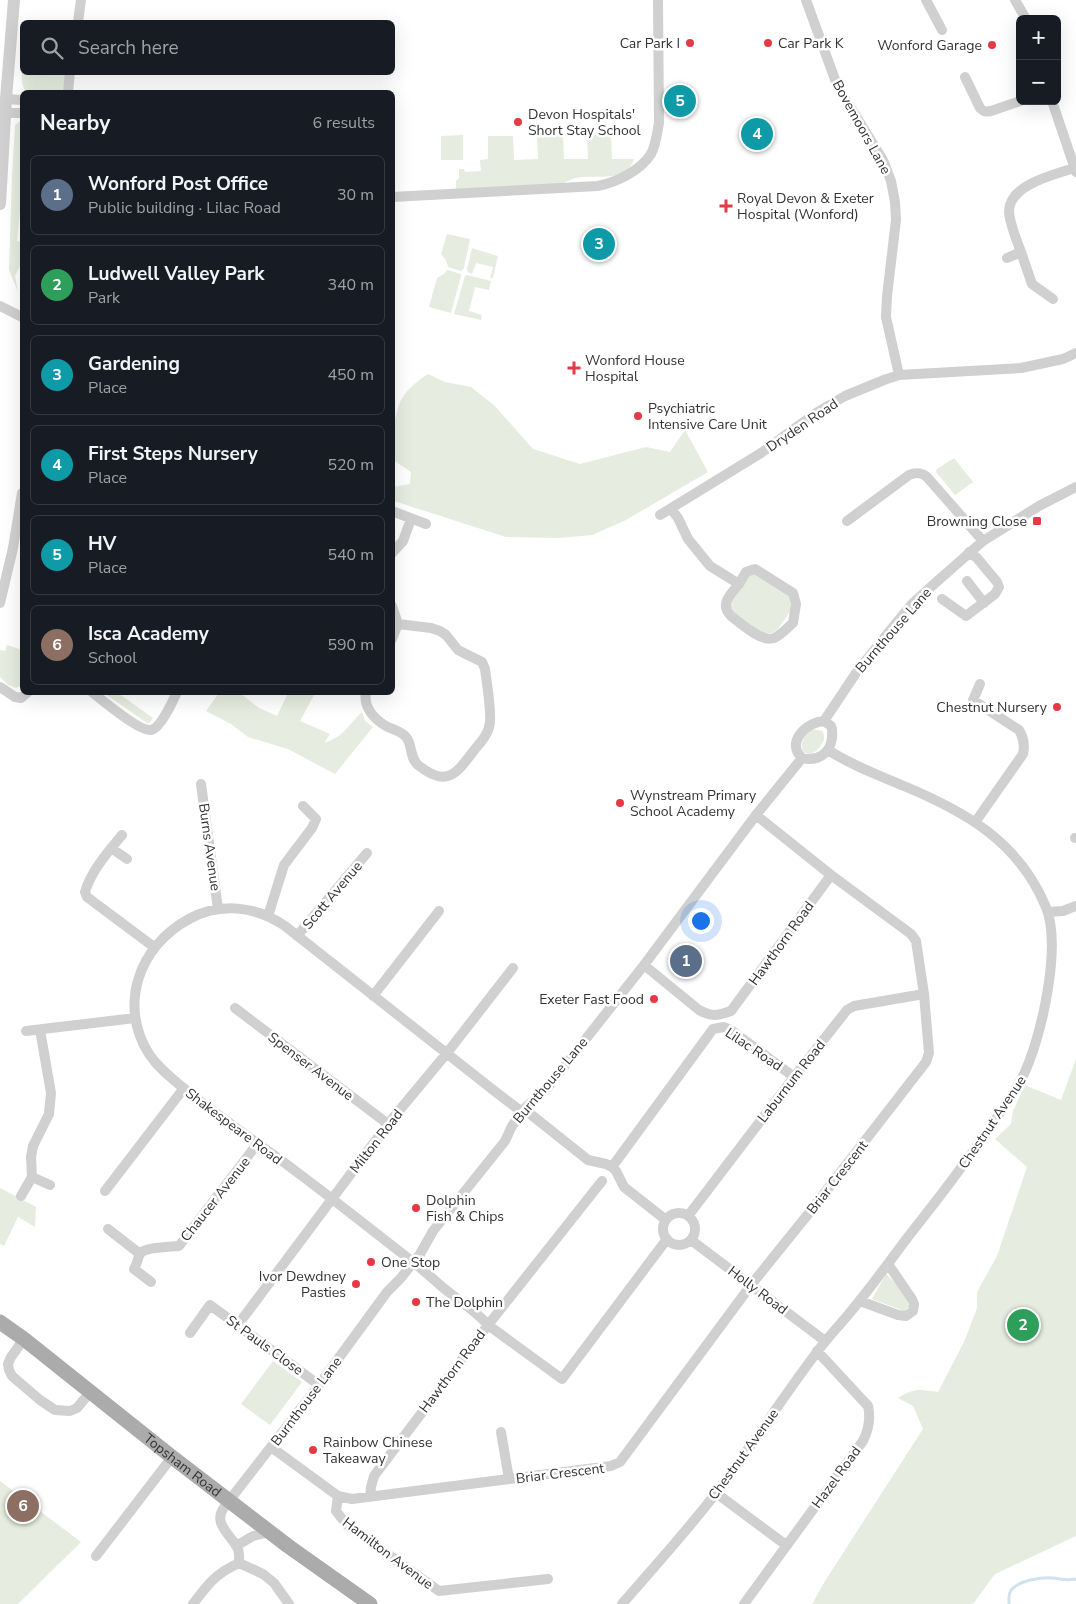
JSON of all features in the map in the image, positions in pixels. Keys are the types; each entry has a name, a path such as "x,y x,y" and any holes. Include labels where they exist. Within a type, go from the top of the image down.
{"main road":[{"name":"Topsham Road","path":"0,1322 270,1532 370,1604"}],"street":[{"path":"0,204 14,0"},
{"path":"78,20 81,0"},
{"path":"395,197 598,186 626,177 650,154 659,124 658,0"},
{"name":"Bovemoors Lane","path":"806,0 838,85 883,160 891,181 896,220 886,317 899,375"},
{"path":"926,0 942,30"},
{"path":"1015,0 1024,15"},
{"path":"68,90 70,75"},
{"path":"965,77 983,111 987,112 1016,102"},
{"path":"6,99 20,100"},
{"path":"1053,105 1075,170 1031,183 1020,191 1011,203 1009,212 1032,284 1053,299"},
{"path":"5,113 20,113"},
{"path":"1007,258 1021,252"},
{"path":"0,306 20,316"},
{"name":"Dryden Road","path":"660,515 760,453 816,412 845,396 884,380 899,375 1022,368 1063,359 1076,353"},
{"path":"847,521 909,475 918,472 927,477 982,541"},
{"name":"Burnthouse Lane","path":"824,721 856,673 912,604 954,565 982,541 1039,506 1076,487"},
{"path":"0,603 13,548 20,505"},
{"path":"671,509 678,518 688,539 710,566 740,584"},
{"path":"395,512 426,524"},
{"path":"395,550 403,541 411,519"},
{"path":"942,599 966,616 996,594 998,585 969,552"},
{"path":"756,569 793,593 796,604 793,623 774,638 767,639 731,616 726,606 727,598 740,584 746,572 756,569"},
{"path":"967,581 984,603"},
{"path":"395,615 398,624 395,632"},
{"path":"366,695 369,711 385,726 397,730 406,736 413,759 417,764 436,776 457,773 487,733 490,722 485,669 482,662 458,650 446,635 440,631 398,624"},
{"path":"976,821 1023,754 1024,749 1023,737 1019,730 972,700 980,684"},
{"path":"0,687 15,697 20,698 24,695"},
{"path":"96,695 140,728 151,730 156,728 162,720 175,695"},
{"path":"824,721 831,726 832,732 828,750 821,757 802,758 797,752 796,747 797,740 802,731 814,722 824,721"},
{"name":"Chestnut Avenue","path":"622,1604 716,1493 825,1341 860,1301 970,1157 1014,1094 1030,1060 1044,1004 1052,961 1052,933 1048,912 1038,890 1012,852 976,821 919,792 842,760 828,750"},
{"name":"Burnthouse Lane","path":"236,1546 223,1528 220,1515 230,1500 319,1385 387,1292 424,1249 433,1231 505,1141 523,1110 548,1087 644,965 756,815 802,758"},
{"name":"Burns Avenue","path":"201,784 218,909"},
{"path":"268,916 284,865 312,828 316,818 304,806"},
{"name":"Briar Crescent","path":"338,1496 352,1499 370,1497 611,1466 620,1462 751,1285 926,1062 929,1048 924,994 916,941 911,934 831,875 756,815"},
{"path":"122,836 111,848 88,882 85,892 87,897 154,947"},
{"path":"111,848 127,859"},
{"name":"Scott Avenue","path":"297,936 366,853"},
{"name":"Hawthorn Road","path":"731,1011 831,875"},
{"path":"1048,912 1063,911 1076,906"},
{"name":"Shakespeare Road","path":"523,1110 497,1093 285,926 268,916 239,908 218,909 200,914 178,925 161,939 147,958 139,977 135,1002 135,1018 142,1041 150,1055 167,1075 431,1275 479,1314 488,1325 562,1379 667,1239"},
{"path":"372,996 439,911"},
{"name":"Lilac Road","path":"644,965 699,1010 716,1016 731,1011"},
{"name":"Milton Road","path":"243,1318 388,1124 447,1053 513,968"},
{"name":"Laburnum Road","path":"688,1216 847,1010 854,1006 924,994"},
{"name":"Spenser Avenue","path":"235,1008 388,1124"},
{"path":"26,1031 135,1018"},
{"name":"Lilac Road","path":"612,1167 713,1029 724,1027 731,1030 794,1077"},
{"path":"21,1196 32,1177 32,1150 49,1114 51,1100 40,1030"},
{"path":"105,1191 184,1088"},
{"path":"523,1110 588,1160 612,1167 624,1187 666,1220"},
{"name":"Chaucer Avenue","path":"140,1254 144,1250 179,1246 258,1143"},
{"path":"32,1177 50,1185"},
{"name":"Hawthorn Road","path":"370,1497 374,1476 488,1325 602,1181"},
{"path":"679,1213 688,1216 694,1225 694,1235 691,1240 687,1243 676,1245 667,1239 663,1230 666,1220 679,1213"},
{"path":"108,1229 140,1254 134,1269 150,1282"},
{"name":"Holly Road","path":"691,1240 825,1341"},
{"path":"860,1301 898,1315 906,1316 913,1310 912,1298 888,1264"},
{"name":"St Pauls Close","path":"190,1333 207,1302 319,1385"},
{"path":"24,1339 11,1357 8,1364 9,1370 12,1376 40,1400 55,1410 70,1411 77,1408 91,1391"},
{"name":"Hazel Road","path":"744,1604 862,1440 869,1426 868,1406 818,1351"},
{"name":"Briar Crescent","path":"502,1432 509,1479"},
{"path":"270,1447 338,1496"},
{"path":"96,1556 172,1457"},
{"path":"716,1493 786,1545"},
{"name":"Hamilton Avenue","path":"338,1496 336,1511 346,1525 439,1591 548,1579"},
{"path":"239,1563 239,1551 236,1546 253,1536 270,1532"},
{"path":"193,1604 215,1577 224,1570 239,1563 263,1574 274,1583 289,1604"}],"shaded area":[{"path":"22,75 66,75 63,90 25,90"},
{"path":"20,121 20,210 17,241 20,242 20,266 15,276 18,292 9,270 15,125"},
{"path":"463,135 463,160 441,160 441,136"},
{"path":"563,135 564,159 588,159 587,135 611,135 612,159 634,159 630,167 617,175 576,178 561,184 456,189 459,169 464,169 465,172 481,171 480,160 488,159 488,136 513,136 514,160 538,159 537,136"},
{"path":"447,234 470,239 464,268 461,271 448,267 446,260 441,254"},
{"path":"472,248 498,256 493,278 490,278 493,267 476,263 472,274 468,272"},
{"path":"447,270 461,274 451,313 429,307 437,278"},
{"path":"465,276 491,281 489,290 475,287 469,311 482,315 481,320 454,314"},
{"path":"428,374 445,382 471,387 495,406 533,449 580,464 646,447 670,452 685,430 708,472 626,520 592,535 559,538 506,537 395,501 395,487 410,484 411,472 395,461 395,418 401,400 415,383"},
{"path":"954,458 973,482 955,495 936,472 937,469"},
{"path":"756,572 790,597 791,610 778,629 772,633 760,633 734,613 731,606 732,599 743,578"},
{"path":"7,645 20,649 20,686 16,688 8,685 0,677 0,650 5,651"},
{"path":"107,695 121,695 153,718 147,723"},
{"path":"218,695 243,695 259,708 277,716 287,695 314,695 300,721 330,734 324,743 341,734 362,712 365,721 373,727 335,774 288,749 248,737 231,724 206,711"},
{"path":"812,729 822,731 824,740 816,751 807,753 803,751 802,742"},
{"path":"1076,1059 1076,1536 995,1574 973,1604 812,1604 923,1429 913,1406 898,1398 918,1390 938,1392 964,1342 977,1308 977,1292 997,1256 1027,1167 995,1139 1011,1124 1013,1111 1025,1085 1061,1100"},
{"path":"0,1188 36,1207 35,1227 18,1217 4,1246 0,1244"},
{"path":"886,1274 906,1298 909,1307 904,1311 872,1299"},
{"path":"273,1361 302,1382 270,1425 241,1404"},
{"path":"0,1481 81,1542 18,1604 0,1604"}],"waterway":[{"path":"1009,1604 1011,1591 1026,1581 1043,1578 1076,1579"}],"place":[{"name":"Car Park I","path":"690,43"},
{"name":"Car Park K","path":"768,43"},
{"name":"Wonford Garage","path":"992,45"},
{"name":"HV","path":"680,101"},
{"name":"Devon Hospitals' Short Stay School","path":"518,122"},
{"name":"First Steps Nursery","path":"757,134"},
{"name":"Royal Devon & Exeter Hospital (Wonford)","path":"726,206"},
{"name":"Gardening","path":"599,244"},
{"name":"Wonford House Hospital","path":"574,368"},
{"name":"Psychiatric Intensive Care Unit","path":"638,416"},
{"name":"Browning Close","path":"1037,521"},
{"name":"Chestnut Nursery","path":"1057,707"},
{"name":"Wynstream Primary School Academy","path":"620,803"},
{"name":"Wonford Post Office","path":"686,961"},
{"name":"Exeter Fast Food","path":"654,999"},
{"name":"Dolphin Fish & Chips","path":"416,1208"},
{"name":"One Stop","path":"371,1262"},
{"name":"Ivor Dewdney Pasties","path":"356,1284"},
{"name":"The Dolphin","path":"416,1302"},
{"name":"Ludwell Valley Park","path":"1023,1325"},
{"name":"Rainbow Chinese Takeaway","path":"313,1450"},
{"name":"Isca Academy","path":"23,1506"}]}
